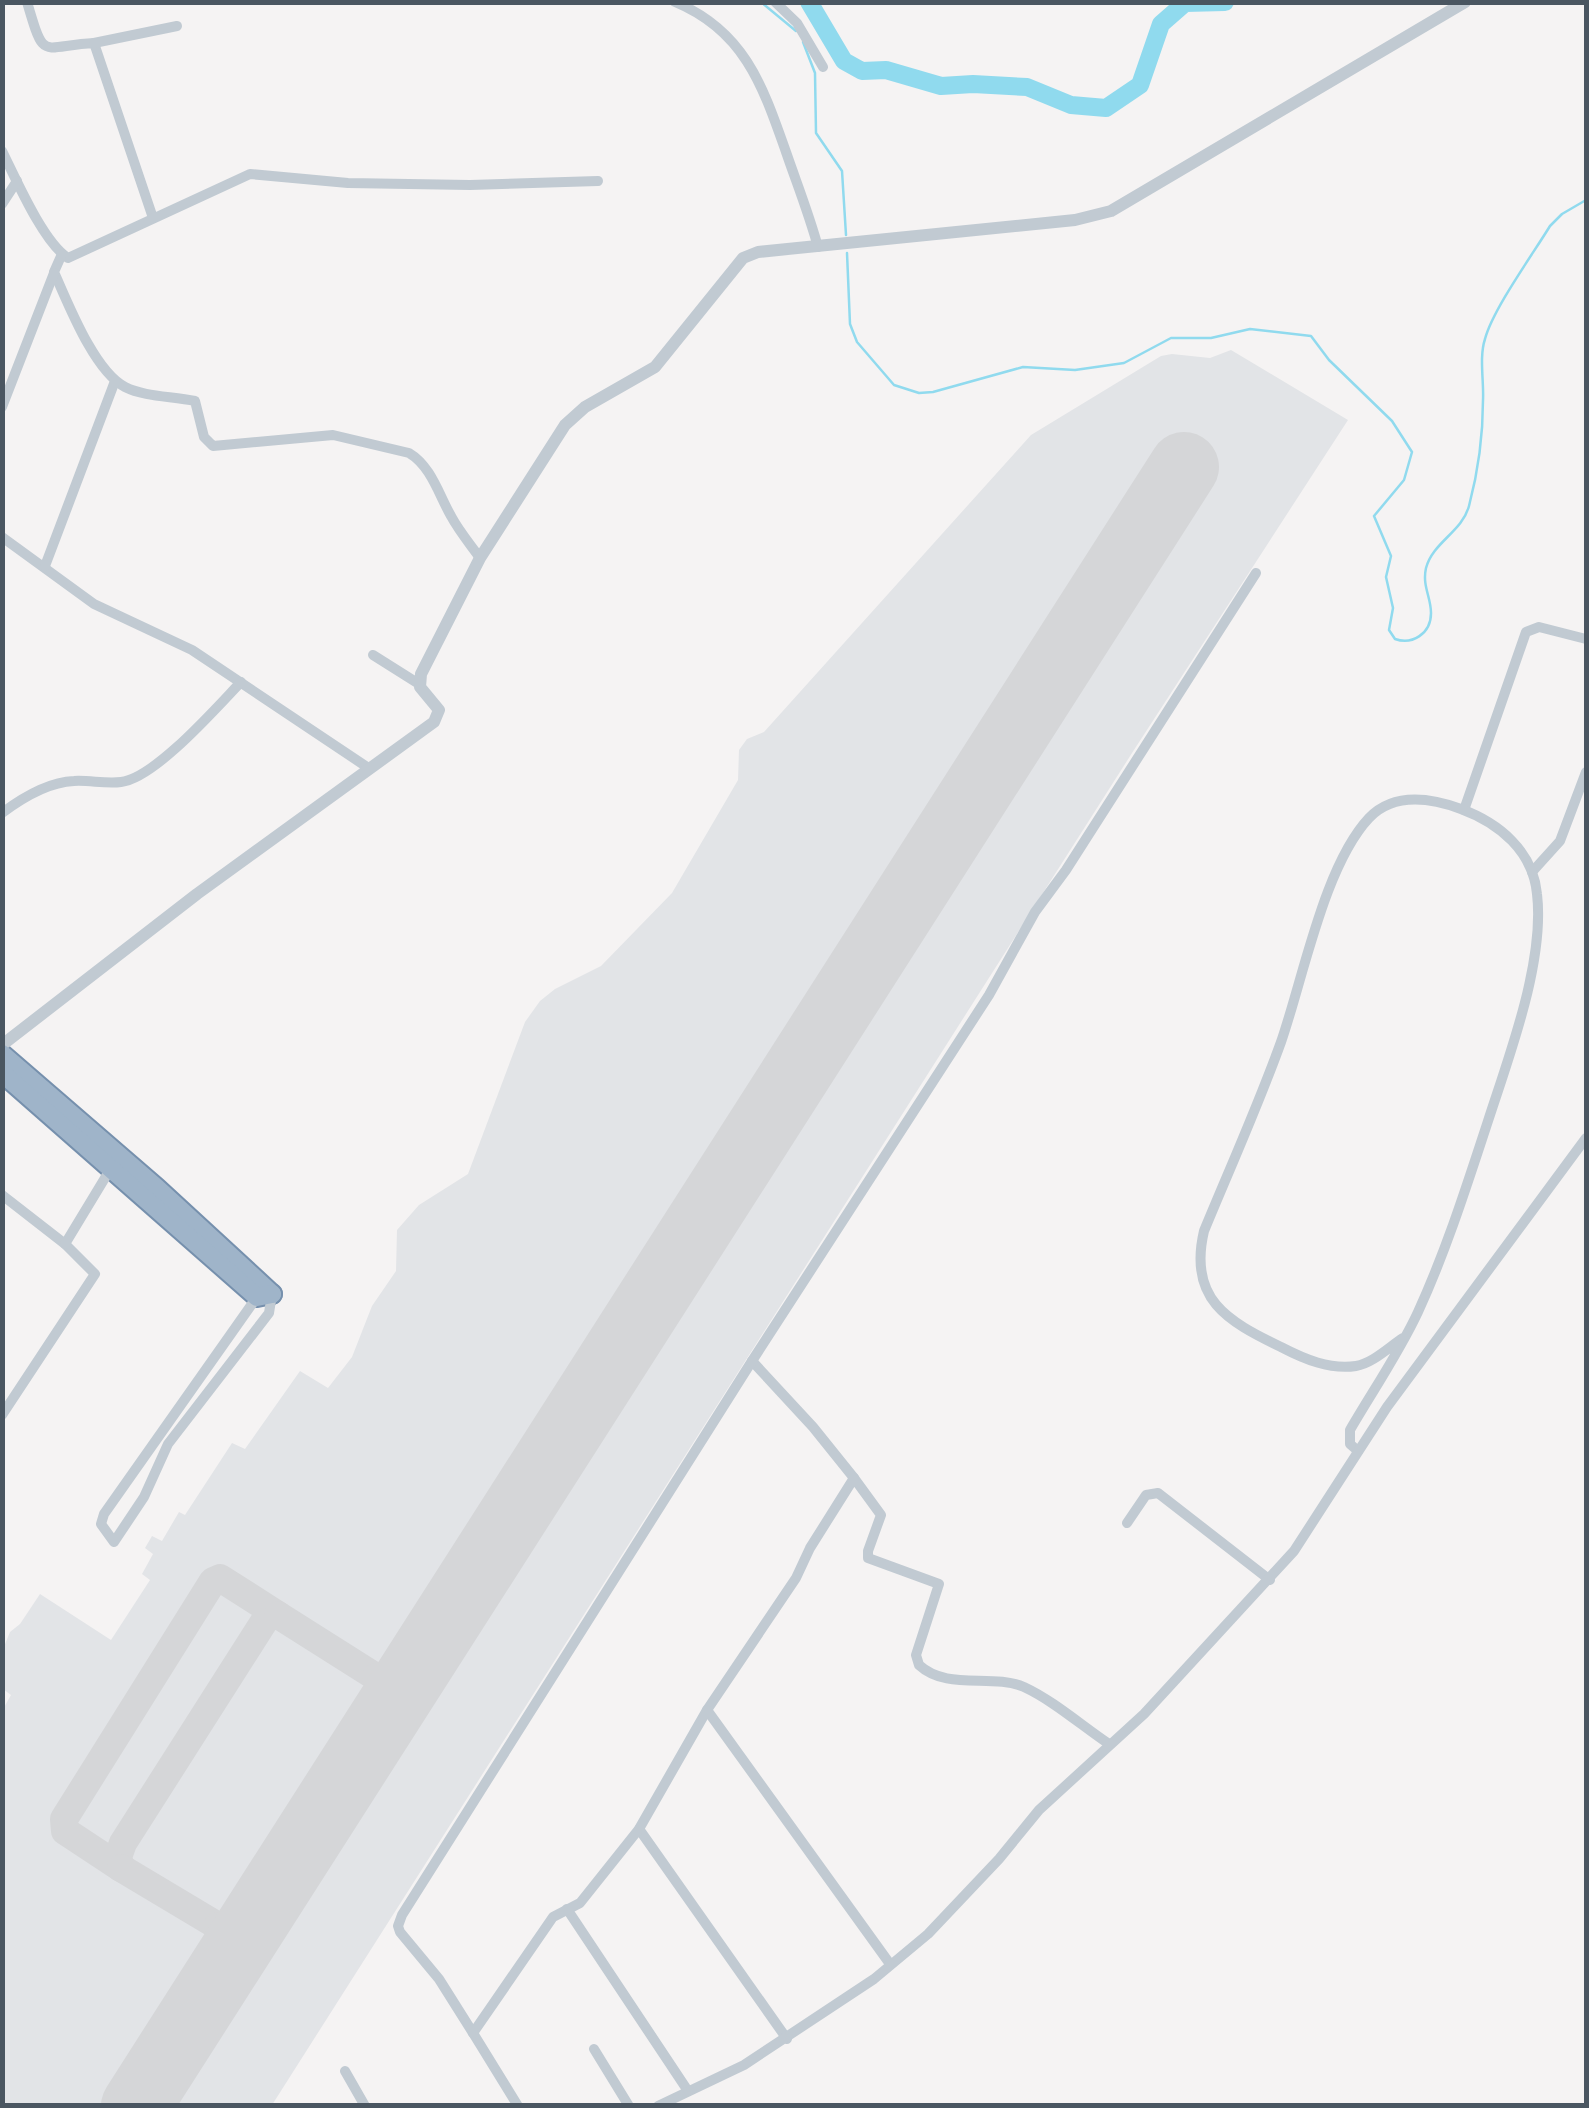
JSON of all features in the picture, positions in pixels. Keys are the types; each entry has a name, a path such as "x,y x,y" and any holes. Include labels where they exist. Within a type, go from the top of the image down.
{"highway":[{"path":"2,1054 111,1168 265,1295"},
{"path":"2,1073 60,1114 265,1295"}],"street":[{"path":"27,2 40,43 54,50 177,26"},
{"path":"676,2 718,28 750,64 802,189 818,247"},
{"path":"776,2 797,23 824,67"},
{"path":"419,684 424,665 480,558 566,424 585,407 655,366 743,258 758,252 1074,220 1112,210 1465,2"},
{"path":"94,43 153,218"},
{"path":"2,151 16,181 62,254 73,258 250,174 348,184 598,181"},
{"path":"2,204 16,181"},
{"path":"2,407 62,254"},
{"path":"54,272 77,322 116,381 137,392 195,401 207,444 333,435 409,454 417,458 435,484 462,535 480,558"},
{"path":"45,566 116,381"},
{"path":"2,537 94,604 192,650 370,769"},
{"path":"518,2106 440,1979 400,1932 399,1921 752,1361 990,995 1034,912 1066,870 1256,573"},
{"path":"1464,810 1526,632 1539,627 1586,639"},
{"path":"2,1045 439,715 440,710 419,684 373,655"},
{"path":"2,813 34,794 70,781 122,782 139,776 195,730 241,682"},
{"path":"1532,872 1560,841 1586,772"},
{"path":"1358,1451 1350,1444 1350,1430 1417,1314 1460,1207 1510,1054 1530,975 1537,923 1538,892 1524,855 1504,833 1464,810 1433,800 1401,801 1372,816 1353,841 1332,883 1281,1042 1204,1230 1200,1255 1205,1286 1224,1315 1298,1356 1332,1367 1355,1366 1366,1364 1403,1338"},
{"path":"658,2106 744,2065 787,2039 928,1934 999,1859 1038,1810 1144,1714 1294,1551 1387,1407 1586,1138"},
{"path":"65,1244 111,1168"},
{"path":"2,1195 65,1244 95,1274 2,1415"},
{"path":"265,1295 269,1312 168,1444 144,1496 114,1542 101,1524 104,1514 265,1295"},
{"path":"752,1361 854,1478 881,1516 868,1558 939,1584 916,1655 919,1665 934,1674 970,1682 1021,1686 1109,1744"},
{"path":"472,2033 553,1918 580,1903 638,1830 707,1710 796,1578 854,1478"},
{"path":"1127,1523 1146,1495 1158,1493 1270,1580"},
{"path":"707,1710 890,1964"},
{"path":"638,1830 787,2039"},
{"path":"567,1909 688,2092"},
{"path":"594,2049 630,2106"},
{"path":"345,2071 365,2106"}],"shaded area":[{"path":"1231,350 1348,420 272,2105 3,2105 2,1711 11,1695 3,1689 3,1649 10,1632 40,1594 111,1640 150,1580 142,1574 153,1554 145,1548 152,1536 162,1541 179,1512 185,1515 232,1443 245,1449 300,1371 328,1388 352,1357 372,1306 396,1271 397,1230 419,1205 468,1174 525,1022 540,1001 601,966 672,893 738,780 739,750 747,739 764,732 1031,435 1161,356 1210,358"}],"waterway":[{"path":"761,2 796,31"},
{"path":"809,2 844,61 862,71 886,70 941,86 1027,87 1071,105 1106,108 1140,85 1161,24 1185,3 1225,2"},
{"path":"803,42 815,73 816,133 842,171 846,235"},
{"path":"847,253 850,324 857,342 894,385 919,393 1023,367 1075,370 1124,363 1171,338 1211,338 1250,329 1311,336 1329,360 1392,421 1412,452 1404,480 1374,516 1391,556 1386,577 1393,608 1389,630 1395,639 1408,640 1424,632 1430,620 1425,580 1430,559 1469,506 1481,440 1482,353 1489,327 1550,226 1586,200"}],"taxiway":[{"path":"220,1578 278,1615 267,1617 123,1843 118,1857 121,1868 65,1831 64,1819 213,1581 220,1578"},
{"path":"278,1615 376,1677 386,1695 383,1719"},
{"path":"376,1677 400,1678 418,1664"},
{"path":"121,1868 218,1926 228,1943 225,1966"},
{"path":"218,1926 236,1928 256,1917"}],"runway":[{"path":"136,2106 1184,467"}]}
